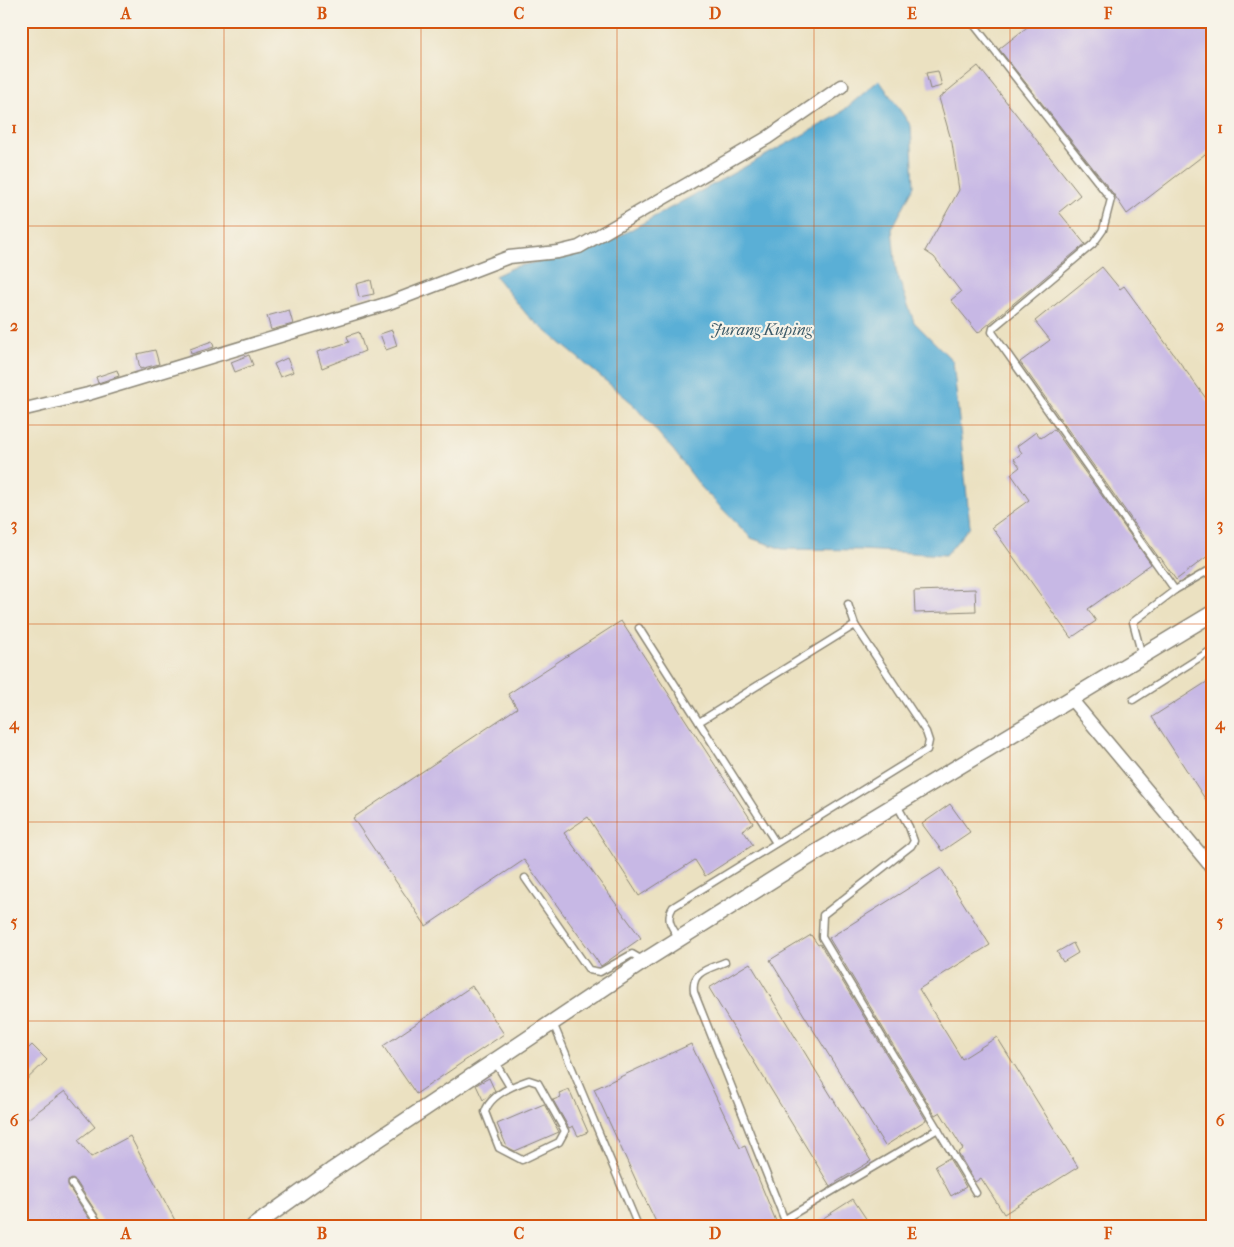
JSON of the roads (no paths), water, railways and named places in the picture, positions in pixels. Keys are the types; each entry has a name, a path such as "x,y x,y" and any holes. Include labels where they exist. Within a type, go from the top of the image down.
{"street":[{"path":"21,410 88,394 389,303 509,257 579,248 767,138 842,86"},
{"path":"254,1226 644,962 807,858 1142,656 1212,616"},
{"path":"1071,699 1213,869"}],"lane":[{"path":"971,21 1111,199 1104,230 1093,244 993,328 992,332 1175,590"},
{"path":"1142,656 1133,622 1175,590 1213,568"},
{"path":"680,939 670,924 669,912 673,907 921,756 927,750 929,742 926,732 855,625 848,604"},
{"path":"699,722 855,625"},
{"path":"639,628 776,843"},
{"path":"1132,700 1213,649"},
{"path":"896,805 909,827 914,841 911,846 822,915 822,937 976,1193"},
{"path":"525,878 589,970 600,972 632,954 644,962"},
{"path":"725,962 698,974 694,979 694,992 786,1223 938,1129"},
{"path":"553,1023 638,1226"},
{"path":"495,1062 510,1087"},
{"path":"530,1080 538,1083 565,1131 559,1142 522,1160 499,1148 485,1112 491,1103 510,1087 530,1080"},
{"path":"72,1184 100,1226"}],"water":[{"name":"Jurang Kuping","path":"879,80 911,126 914,186 892,229 896,271 914,322 953,361 970,526 946,555 861,550 782,549 751,538 702,488 674,451 631,402 528,316 495,276 514,267 596,249 837,116"}]}
